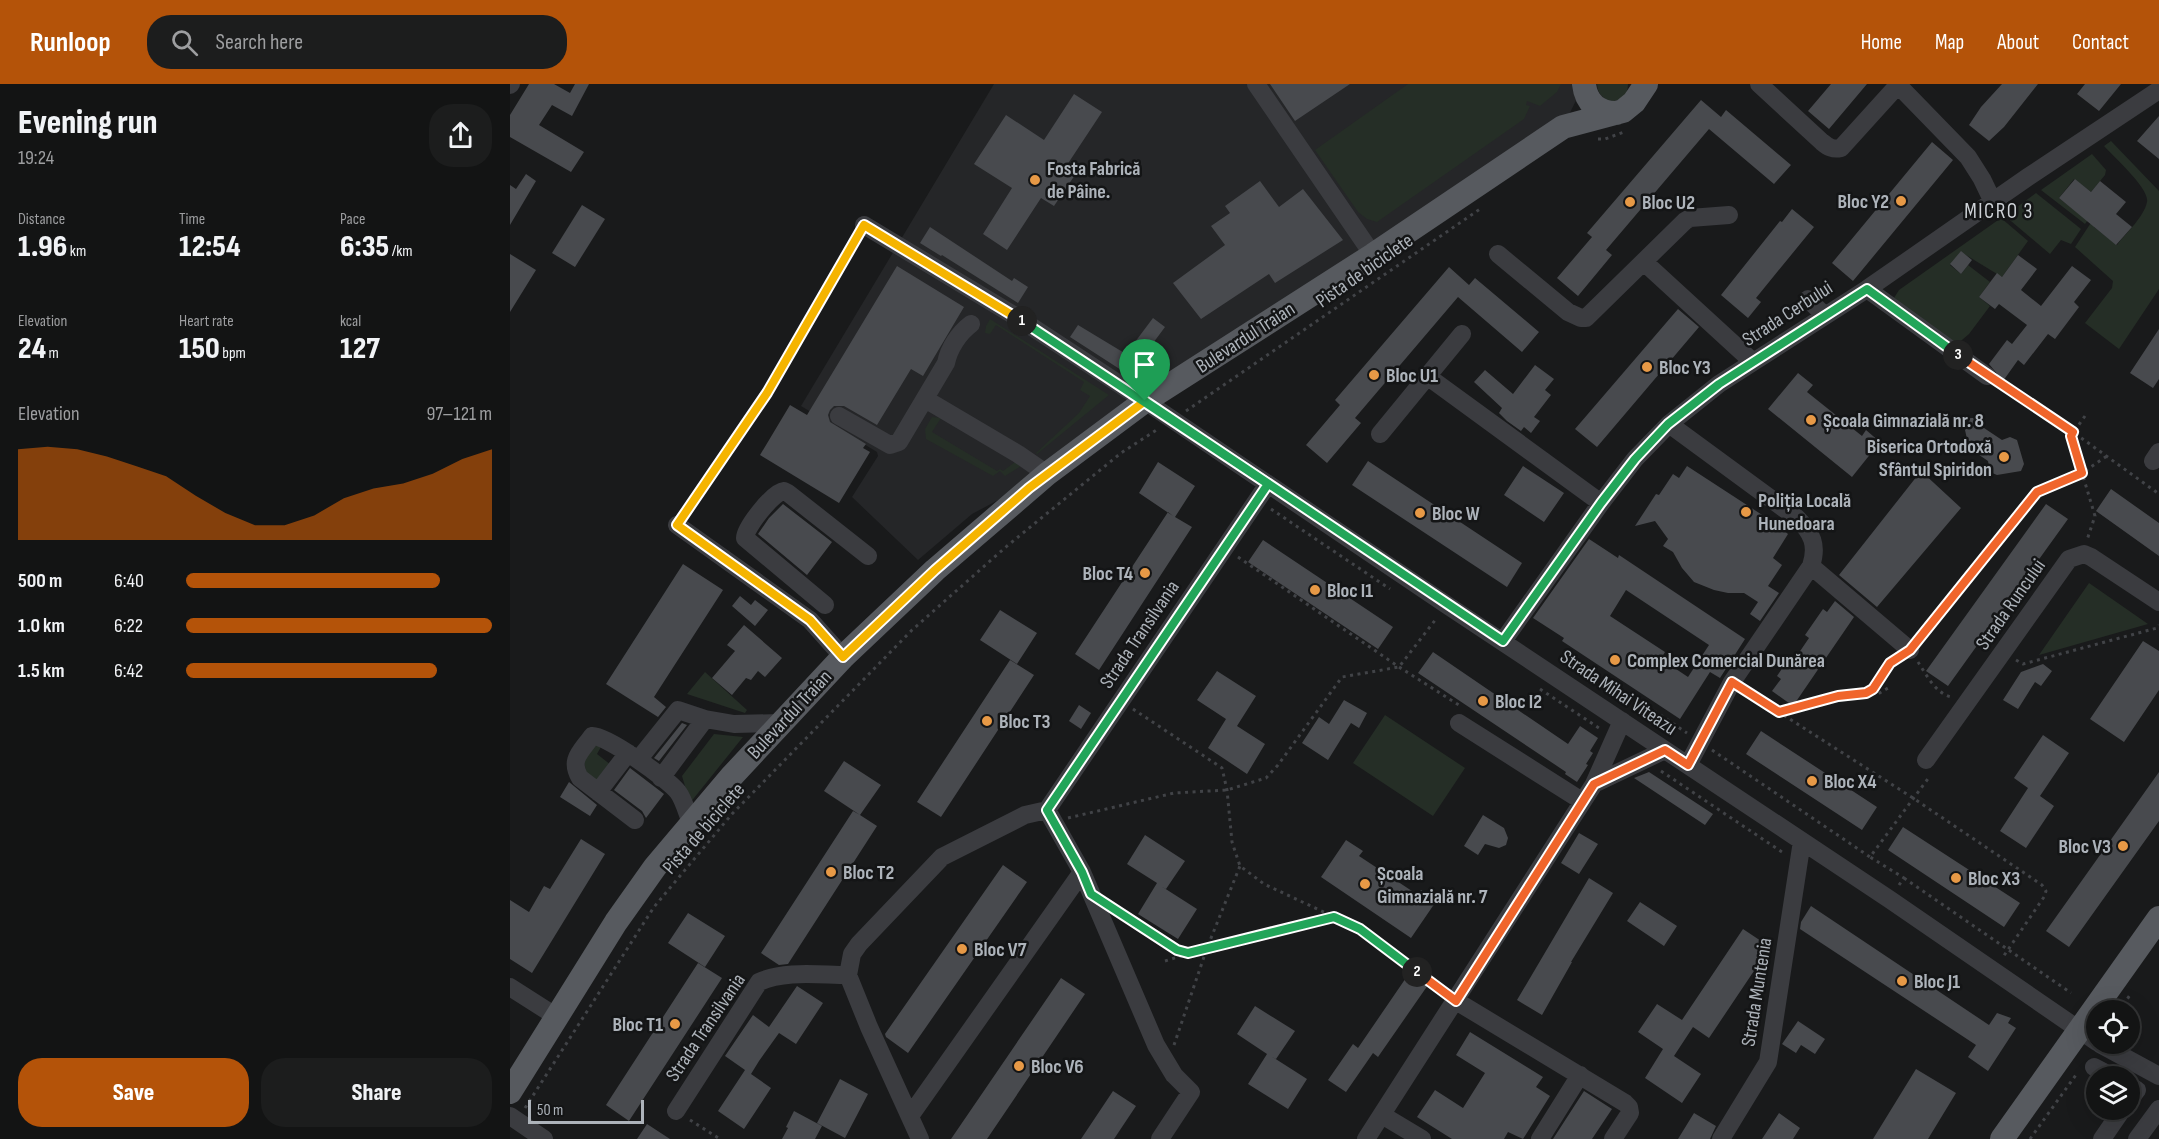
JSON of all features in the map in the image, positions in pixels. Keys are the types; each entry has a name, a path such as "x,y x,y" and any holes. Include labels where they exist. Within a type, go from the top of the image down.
{"main road":[{"name":"Bulevardul Traian","path":"1563,127 1584,85"},
{"name":"Bulevardul Traian","path":"1584,85 1586,94 1594,107 1622,121"},
{"name":"Bulevardul Traian","path":"1622,121 1641,88"},
{"name":"Bulevardul Traian","path":"510,1092 616,922 655,867 691,822 843,657 935,570 1047,474 1145,401 1373,255 1563,127 1622,121"},
{"path":"2114,1000 2159,918"},
{"path":"2002,1139 2086,1046"}],"street":[{"path":"1256,84 1373,255"},
{"path":"1759,84 1822,142 1836,149 1841,148 1899,85 1968,158 1993,202"},
{"name":"Strada Cerbului","path":"1503,641 1601,503 1635,459 1668,424 1719,384 1867,289 2159,90"},
{"path":"1498,254 1568,312 1581,318 1590,315 1690,218 1729,215"},
{"name":"Strada Mihai Viteazu","path":"864,225 986,298 1145,401 1889,899 2086,1035"},
{"path":"1644,262 1753,362"},
{"path":"1867,289 1987,376"},
{"path":"839,416 890,445 901,439 946,363 947,356 963,330 971,324 986,298"},
{"path":"1808,299 1824,315"},
{"path":"1380,434 1462,334"},
{"path":"1427,376 1601,503"},
{"path":"925,399 1018,454 1047,474"},
{"path":"1668,424 1805,526 1814,541 1815,554 1811,566 1732,682 1688,765"},
{"name":"Strada Transilvania","path":"1051,816 1121,701 1268,484"},
{"path":"825,604 745,538 747,530 775,494 783,491 788,494 868,556"},
{"path":"677,525 810,620 843,657"},
{"path":"2084,554 2097,560 2159,602"},
{"name":"Strada Runcului","path":"1926,766 1969,700 2069,559 2084,554"},
{"path":"1811,566 1910,650"},
{"path":"645,766 678,710 735,724 781,723"},
{"path":"598,792 645,766 696,716"},
{"path":"1366,1139 1594,784 1622,721"},
{"path":"1463,725 1582,801"},
{"path":"635,820 580,778 575,764 576,759 592,736 598,736 645,766 678,792 691,822"},
{"path":"1594,784 1665,750"},
{"path":"920,1139 868,1027 848,975 849,964 859,944 942,857 1025,815 1051,816 1082,872 1138,1005 1165,1062 1178,1081 1191,1092 1160,1139"},
{"name":"Strada Muntenia","path":"1721,1139 1768,1062 1802,841"},
{"path":"910,1116 1082,872"},
{"name":"Strada Transilvania","path":"676,1111 759,982 769,978 792,975 848,975"},
{"path":"510,987 557,1017"},
{"path":"1456,1001 1629,1107 1630,1113 1612,1139"},
{"name":"Strada Mihai Viteazu","path":"2119,1054 2159,1076"},
{"path":"1540,1139 1580,1075"},
{"path":"2138,1139 2159,1109"},
{"path":"1382,1115 1422,1139"},
{"path":"514,1119 544,1139"},
{"path":"2102,1139 2115,1120"}],"path":[{"path":"1593,139 1605,139 1622,121"},
{"name":"Pista de biciclete","path":"514,1119 654,907 732,814 912,630 1007,546 1112,460 1487,204"},
{"path":"677,525 767,393 864,225"},
{"path":"1987,376 2073,432 2159,494"},
{"path":"2084,554 2095,516 2071,436 2085,416"},
{"path":"1779,712 1838,696 1866,693 1873,689 1890,663 1910,650 2037,492 2082,473 2107,456"},
{"path":"1225,549 1399,667 1469,711 1471,718 1463,725"},
{"path":"1051,816 1107,808 1174,793 1227,790 1266,778 1342,677 1399,667 1436,619"},
{"path":"2004,653 2023,664 2157,628 2159,625"},
{"path":"1910,650 1929,680 1945,695 1969,700"},
{"path":"1732,682 1913,798 2042,885 2046,891 2044,897 1994,971"},
{"path":"1873,689 1878,694 1888,688"},
{"path":"1629,694 2071,993"},
{"path":"1121,701 1222,768 1227,790 1232,842 1240,866 1264,884 1360,929 1456,1001"},
{"path":"1645,760 1798,864"},
{"path":"1870,857 1930,775 1926,766"},
{"path":"1165,1062 1174,1045 1207,948 1240,866"},
{"path":"1889,899 1904,878"},
{"path":"1091,894 1177,950 1188,953"},
{"path":"1165,961 1207,948 1334,917"},
{"path":"2030,1139 2086,1069"},
{"path":"676,1111 720,1139"}],"shaded area":[{"path":"994,84 1584,84 1563,127 1047,474 972,514 918,560 852,497 878,456 877,452 801,406"},
{"path":"1408,84 1561,84 1557,92 1540,106 1527,101 1526,105 1530,106 1524,119 1377,222 1367,219 1358,212 1315,150"},
{"path":"1597,84 1628,84 1627,92 1618,100 1607,100 1602,97"},
{"path":"2111,141 2159,191 2159,289 2119,349 2085,323 2112,288 2113,281 2075,247 2096,215 2094,227 2117,245 2139,219 2145,208 2147,202 2143,189 2104,146"},
{"path":"2092,154 2106,170 2105,175 2091,192 2074,179 2059,198 2082,216 2093,213 2085,224 2041,190"},
{"path":"2036,193 2081,229 2071,244 2061,240 2050,254 2005,216"},
{"path":"2001,218 2028,241 2002,277 1961,252 1950,265 1961,274 1968,265 1990,282 1979,297 1990,306 1969,334 1956,345 1894,298 1899,290"},
{"path":"990,319 1109,395 1037,454 1079,413 1090,396 1080,390 1084,382 996,325 990,334 985,333"},
{"path":"932,417 941,418 932,432 997,471 1000,469 1003,471 1015,462 1021,466 1005,476 1000,471 993,476 926,439 925,429"},
{"path":"2089,583 2148,624 2039,655"},
{"path":"705,672 747,710 745,713 687,694"},
{"path":"1385,715 1465,768 1433,816 1353,763"},
{"path":"714,734 743,737 690,803 682,776"},
{"path":"594,741 602,745 597,754 611,765 596,784 587,776 583,757"}],"building":[{"path":"529,84 554,84 570,93 575,84 589,84 572,116 552,105 539,125 584,152 571,172 510,137 510,115"},
{"path":"1270,84 1350,84 1295,121"},
{"path":"1831,84 1867,84 1829,129 1808,111"},
{"path":"2002,84 2038,84 2004,127 1989,141 1969,125 1981,107"},
{"path":"2085,84 2121,84 2099,111 2077,94"},
{"name":"Fosta Fabrică de Pâine.","path":"1074,94 1102,112 1067,165 1077,172 1054,206 1041,198 1007,250 983,234 1012,188 974,164 1006,115 1044,140"},
{"name":"Bloc U2","path":"1701,100 1721,117 1726,110 1791,165 1774,184 1709,129 1606,250 1612,255 1578,296 1557,278 1592,237 1587,233"},
{"path":"2159,116 2159,159 2137,141"},
{"name":"Bloc Y2","path":"1932,142 1953,160 1853,281 1832,263"},
{"path":"526,174 536,181 510,225 510,185 516,189"},
{"path":"2075,179 2091,192 2100,181 2126,202 2116,214 2132,227 2116,245 2059,198"},
{"path":"1260,181 1279,207 1303,189 1343,240 1275,283 1269,274 1201,319 1173,283 1225,245 1211,226 1230,213 1225,206"},
{"path":"582,205 605,219 575,267 552,253"},
{"path":"1792,209 1814,227 1756,298 1761,302 1748,318 1721,295"},
{"path":"930,227 1012,281 1014,278 1028,287 1018,303 920,243"},
{"path":"1961,251 1972,260 1961,274 1950,264"},
{"path":"510,254 536,270 510,312"},
{"path":"2018,255 2037,269 2021,290 2041,306 2072,266 2091,280 2074,302 2079,307 2055,339 2048,334 2024,365 2018,360 2003,381 1989,364 2007,340 2012,344 2027,325 1999,304 1995,309 1979,297 1997,273 2002,277"},
{"path":"897,266 964,307 923,376 911,369 877,425 844,406 834,406 830,410 828,415 830,422 866,444 863,448 870,452 839,503 760,455 790,405 807,415"},
{"name":"Bloc U1","path":"1449,267 1469,285 1475,278 1539,332 1522,352 1458,297 1355,418 1361,423 1327,463 1306,445 1340,405 1335,400"},
{"name":"Bloc Y3","path":"1678,309 1699,327 1597,447 1575,429"},
{"path":"1153,318 1165,327 1139,362 1144,366 1137,377 1132,377 1070,337 1078,325 1126,354"},
{"path":"2159,329 2159,379 2153,388 2130,373"},
{"path":"1535,365 1554,379 1545,390 1551,395 1534,417 1540,421 1531,433 1524,427 1521,431 1507,421 1499,413 1502,408 1474,382 1485,370 1513,394"},
{"name":"Școala Gimnazială nr. 8","path":"1798,373 1813,385 1807,392 1862,436 1866,430 1880,442 1852,477 1768,409"},
{"path":"1970,418 1982,418 1984,428 2002,440 2010,437 2017,440 2024,464 2021,471 1997,475 1990,472 1988,461 1969,448 1965,430"},
{"name":"Bloc W","path":"1368,461 1522,563 1507,587 1352,485"},
{"name":"Bloc T4","path":"1158,462 1195,486 1175,517 1192,527 1099,670 1075,654 1168,512 1139,493"},
{"path":"1523,466 1564,493 1544,522 1504,495"},
{"path":"1687,466 1788,534 1773,558 1782,565 1768,586 1779,593 1760,621 1750,614 1758,602 1744,593 1714,590 1694,582 1682,568 1673,552 1663,546 1668,539 1655,521 1635,526 1656,494 1659,495 1673,474 1679,478"},
{"path":"1921,471 1961,508 1877,607 1839,575"},
{"path":"2111,489 2159,523 2159,556 2096,511"},
{"path":"783,504 832,542 807,575 758,534"},
{"path":"2046,504 2068,519 1948,686 1926,671"},
{"path":"1589,539 1618,558 1619,555 1745,639 1720,678 1710,672 1680,719 1562,641 1564,638 1533,618","holes":["1626,590 1709,645 1688,677 1661,659 1665,652 1610,616"]},
{"name":"Bloc I1","path":"1263,540 1393,627 1378,649 1248,562"},
{"path":"683,564 723,590 654,697 666,707 658,717 606,684"},
{"path":"740,596 751,605 755,600 768,610 755,626 732,606"},
{"path":"1835,601 1854,617 1793,706 1772,691 1781,679 1777,676 1790,657 1794,660 1809,638 1805,635 1823,609 1827,612"},
{"path":"1000,610 1037,633 1017,664 980,640"},
{"path":"744,625 782,658 765,677 758,671 751,680 746,678 732,695 712,678 735,651 727,645"},
{"path":"2143,641 2159,651 2159,690 2124,742 2090,719"},
{"name":"Bloc I2","path":"1433,652 1568,744 1580,726 1598,738 1590,751 1593,753 1586,764 1588,765 1577,782 1565,774 1566,772 1418,673"},
{"name":"Bloc T3","path":"1010,660 1034,675 941,817 917,802"},
{"path":"2043,664 2052,671 2041,686 2035,682 2018,709 2003,700 2021,672"},
{"path":"1217,671 1256,696 1237,726 1265,744 1247,774 1208,748 1226,719 1197,700"},
{"path":"1344,700 1367,713 1359,728 1351,723 1328,760 1302,743 1319,717 1329,724"},
{"path":"1079,705 1091,713 1081,729 1069,721"},
{"path":"682,723 687,725 659,761 654,758"},
{"name":"Bloc X4","path":"1761,731 1877,807 1862,830 1746,754"},
{"path":"2043,735 2069,753 2040,796 2054,806 2026,848 2000,831 2028,788 2014,778"},
{"path":"844,761 881,785 860,815 824,791"},
{"path":"630,768 664,794 646,818 642,811 614,790"},
{"path":"1649,772 1713,814 1705,825 1634,778"},
{"name":"Bloc V3","path":"2159,772 2159,821 2069,947 2046,931"},
{"path":"569,782 597,805 590,816 560,797"},
{"name":"Bloc T2","path":"853,811 877,826 788,964 779,965 761,953"},
{"path":"1483,815 1504,828 1508,838 1506,845 1499,848 1485,844 1478,855 1464,846"},
{"name":"Bloc X3","path":"1903,827 2020,903 2004,927 1888,850"},
{"path":"1579,833 1598,844 1579,874 1561,863"},
{"path":"1145,835 1185,861 1166,889 1161,886 1197,909 1178,939 1138,914 1157,883 1127,864"},
{"path":"581,839 605,854 532,973 510,959 510,900 529,912 544,886 550,889"},
{"name":"Școala Gimnazială nr. 7","path":"1346,840 1363,851 1359,856 1418,895 1421,890 1437,900 1411,938 1321,877"},
{"name":"Bloc V7","path":"1003,865 1027,882 908,1053 885,1034"},
{"path":"1589,878 1613,893 1542,1015 1517,1000"},
{"path":"1640,902 1677,926 1664,946 1627,921"},
{"name":"Bloc J1","path":"1811,906 1989,1025 1997,1013 2011,1018 2008,1023 2016,1028 1988,1071 1968,1057 1976,1045 1800,929 1801,922"},
{"path":"688,913 725,936 705,967 668,943"},
{"path":"1743,929 1770,947 1709,1038 1693,1027 1674,1056 1701,1074 1682,1103 1645,1078 1663,1049 1638,1032 1657,1004 1682,1020"},
{"name":"Bloc T1","path":"698,963 722,978 629,1121 606,1105"},
{"path":"1410,972 1428,985 1378,1057 1373,1053 1346,1092 1328,1080 1353,1044 1358,1048"},
{"name":"Bloc V6","path":"1061,978 1085,994 987,1139 951,1139"},
{"path":"797,986 823,1003 796,1044 779,1033 759,1061 751,1074 771,1088 744,1129 718,1111 745,1070 725,1056 753,1015 769,1027"},
{"path":"1255,1006 1295,1031 1276,1059 1271,1056 1307,1079 1288,1109 1248,1084 1267,1054 1237,1034"},
{"path":"1798,1021 1825,1039 1815,1054 1801,1045 1796,1053 1782,1044"},
{"path":"1470,1032 1543,1077 1536,1087 1550,1096 1523,1139 1508,1132 1504,1139 1452,1139 1417,1117 1435,1090 1463,1108 1485,1073 1456,1055"},
{"path":"1916,1069 1956,1093 1928,1139 1873,1139"},
{"path":"840,1079 868,1094 845,1138 817,1123"},
{"path":"1113,1091 1136,1106 1114,1139 1081,1139"},
{"path":"1584,1091 1612,1109 1592,1139 1553,1139"},
{"path":"794,1111 822,1126 815,1139 782,1139"},
{"path":"1694,1113 1716,1126 1710,1139 1678,1139"},
{"path":"1779,1113 1800,1128 1793,1139 1762,1139"},
{"path":"647,1124 670,1139 637,1139"}],"place":[{"name":"Fosta Fabrică de Pâine.","path":"1035,180"},
{"name":"Bloc Y2","path":"1901,201"},
{"name":"Bloc U2","path":"1630,202"},
{"name":"Bloc Y3","path":"1647,367"},
{"name":"Bloc U1","path":"1374,375"},
{"name":"Școala Gimnazială nr. 8","path":"1811,420"},
{"name":"Biserica Ortodoxă Sfântul Spiridon","path":"2004,457"},
{"name":"Poliția Locală Hunedoara","path":"1746,512"},
{"name":"Bloc W","path":"1420,513"},
{"name":"Bloc T4","path":"1145,573"},
{"name":"Bloc I1","path":"1315,590"},
{"name":"Complex Comercial Dunărea","path":"1615,660"},
{"name":"Bloc I2","path":"1483,701"},
{"name":"Bloc T3","path":"987,721"},
{"name":"Bloc X4","path":"1812,781"},
{"name":"Bloc V3","path":"2123,846"},
{"name":"Bloc T2","path":"831,872"},
{"name":"Bloc X3","path":"1956,878"},
{"name":"Școala Gimnazială nr. 7","path":"1365,884"},
{"name":"Bloc V7","path":"962,949"},
{"name":"Bloc J1","path":"1902,981"},
{"name":"Bloc T1","path":"675,1024"},
{"name":"Bloc V6","path":"1019,1066"}],"district":[{"name":"MICRO 3","path":"1999,211"}],"route":[{"path":"1145,401 1029,488 935,570 843,657 810,620 677,525 767,393 864,225 898,244 1020,319 1145,401 1268,484 1047,810 1082,872 1091,894 1177,950 1188,953 1334,917 1360,929 1456,1001 1594,784 1665,750 1688,765 1732,682 1779,712 1838,696 1866,693 1873,689 1890,663 1910,650 2037,492 2082,473 2071,436 2073,432 1987,376 1867,289 1719,384 1668,424 1635,459 1601,503 1503,641 1145,401"}]}
